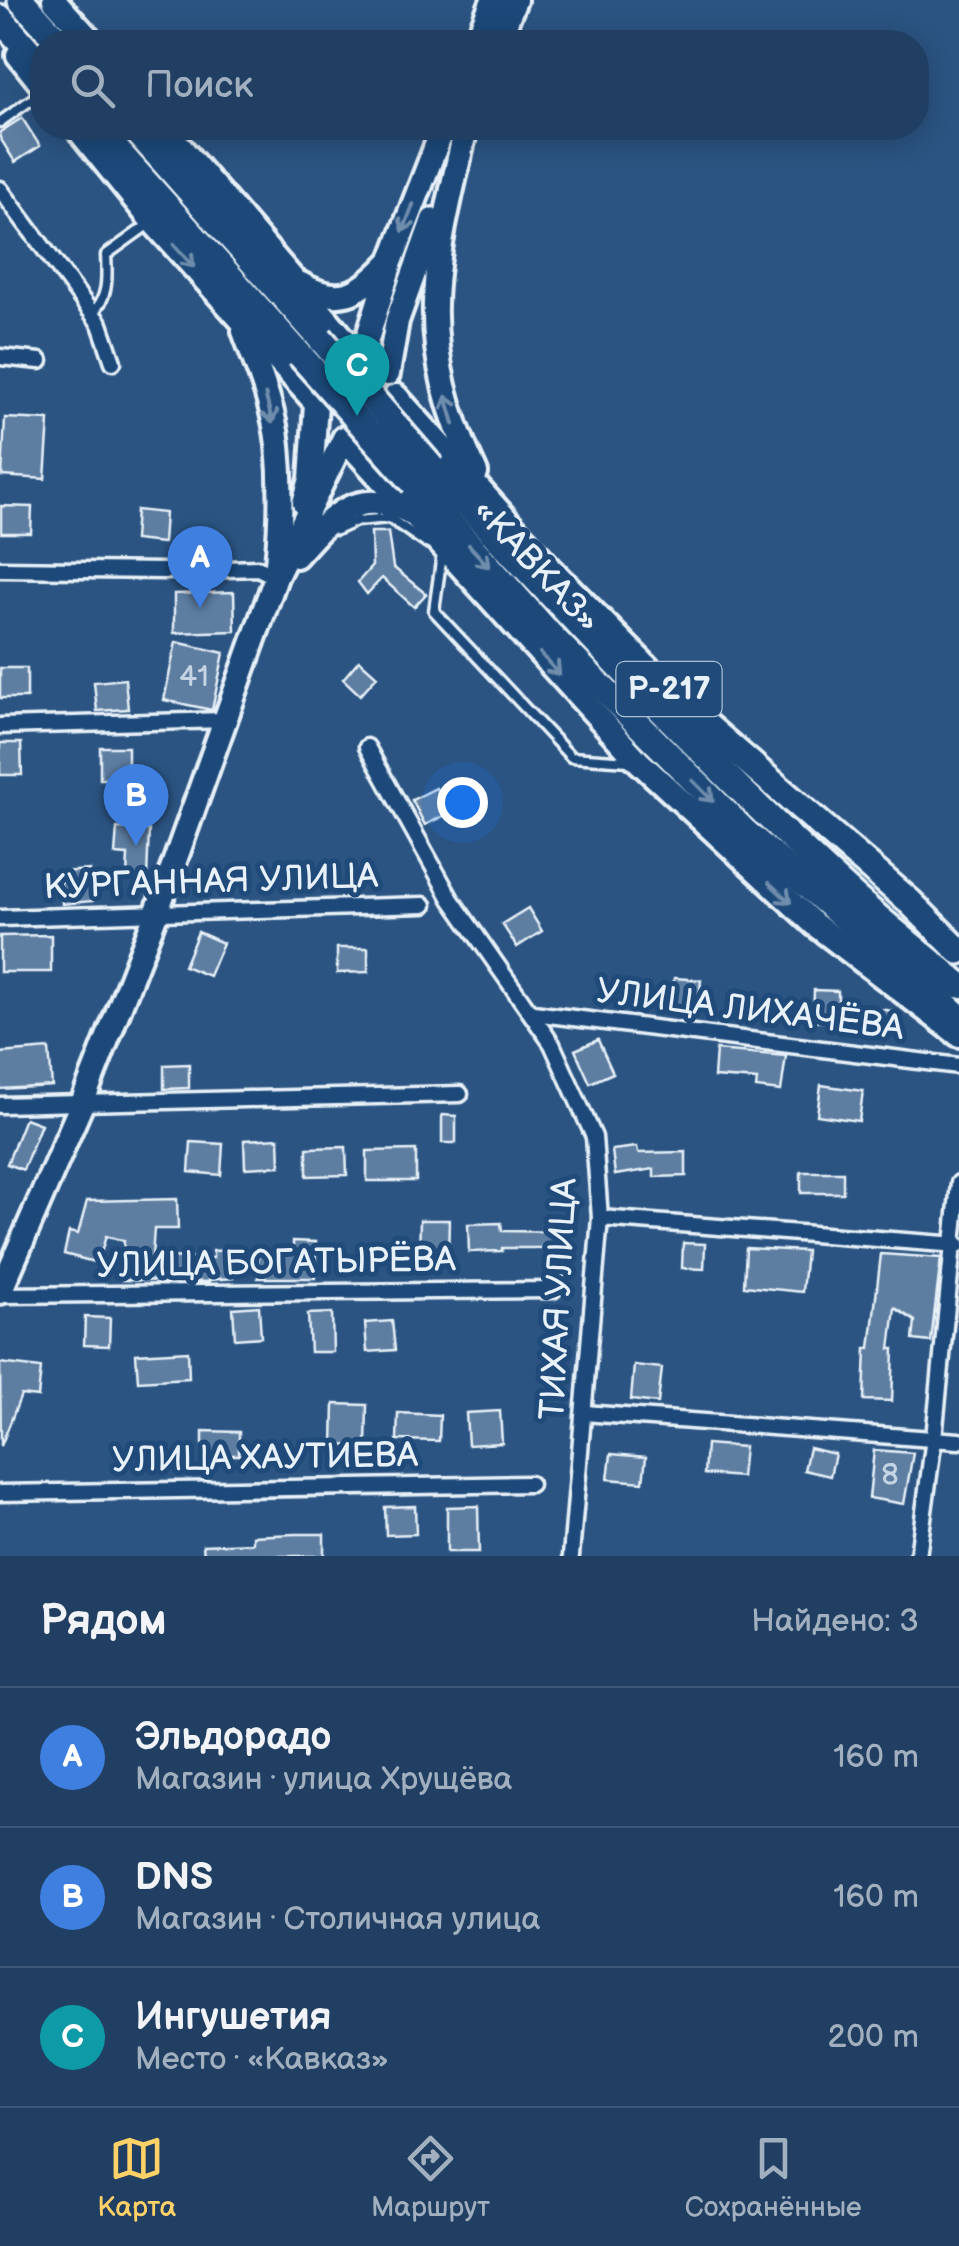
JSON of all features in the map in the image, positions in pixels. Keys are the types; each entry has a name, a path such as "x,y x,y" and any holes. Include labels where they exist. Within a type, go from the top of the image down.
{"highway":[{"path":"21,0 48,30"},
{"path":"0,18 30,52"},
{"name":"«КАВКАЗ»","path":"109,140 310,347"},
{"name":"«КАВКАЗ»","path":"144,140 550,635 744,832 959,1017"},
{"name":"«КАВКАЗ»","path":"423,476 753,801 855,897 959,985"},
{"path":"692,714 910,902 959,951"}],"main road":[{"path":"54,0 81,30"},
{"path":"481,30 493,0"},
{"path":"503,30 515,0"},
{"path":"0,33 30,73"},
{"path":"86,140 152,221 316,403 325,424 344,438 359,440 381,431 395,412 392,385 376,364 360,359 345,361 325,374 318,387 316,403 311,479 287,553"},
{"path":"174,140 360,359"},
{"path":"360,359 391,262 438,140"},
{"name":"Р-217","path":"461,140 397,321 392,385 488,499 692,714 959,965"},
{"name":"Р-217","path":"462,140 437,255 432,311 437,364 451,417 488,499"},
{"path":"292,278 317,294 338,296 354,293 391,262"},
{"path":"239,317 262,380 278,441 281,513 276,577"},
{"path":"0,1294 83,1101 156,914 276,577 344,438"},
{"name":"Р-217","path":"344,438 638,761 814,924 959,1035"},
{"path":"276,577 335,513 377,503 396,505 414,514"}],"street":[{"path":"0,189 100,324 113,362"},
{"path":"0,356 40,361"},
{"path":"0,568 258,568 276,577"},
{"path":"0,726 226,720"},
{"name":"ТИХАЯ УЛИЦА","path":"367,748 451,899 552,1044 594,1137 600,1218 571,1556"},
{"name":"КУРГАННАЯ УЛИЦА","path":"0,918 424,905"},
{"name":"УЛИЦА ЛИХАЧЁВА","path":"533,1013 959,1066"},
{"path":"0,1105 460,1094"},
{"path":"918,1556 956,1245 959,1183"},
{"path":"600,1218 956,1245"},
{"name":"УЛИЦА БОГАТЫРЁВА","path":"0,1294 553,1290"},
{"path":"584,1413 959,1441"},
{"name":"УЛИЦА ХАУТИЕВА","path":"0,1492 530,1484"}],"lane":[{"path":"0,122 30,98"},
{"path":"92,313 102,304 106,255 152,221"},
{"path":"276,577 342,525 389,518 402,524 441,549 434,610 571,757 638,761"}],"building":[{"path":"22,118 30,130 30,140 36,140 40,146 15,162 0,132"},
{"path":"5,418 49,420 45,479 2,476"},
{"path":"1,506 32,507 31,533 1,533"},
{"path":"136,510 165,513 163,543 134,540"},
{"path":"371,532 388,532 393,567 426,594 414,607 382,578 367,594 358,582 372,566"},
{"path":"234,592 235,631 174,633 174,594"},
{"path":"176,642 224,653 212,710 164,700"},
{"path":"359,660 377,676 360,695 343,679"},
{"path":"0,668 27,668 27,698 0,698"},
{"path":"125,679 128,709 97,711 94,682"},
{"path":"0,743 21,743 22,775 0,775"},
{"path":"100,747 128,747 128,779 100,779"},
{"path":"436,788 449,813 425,825 412,800"},
{"path":"117,828 149,830 147,877 127,876 128,855 115,854"},
{"path":"90,870 93,901 62,904 60,872"},
{"path":"528,908 542,931 517,947 502,924"},
{"path":"198,932 223,943 209,976 184,966"},
{"path":"51,935 51,972 0,972 0,936"},
{"path":"337,948 368,948 368,972 337,973"},
{"path":"674,978 701,980 698,1014 671,1011"},
{"path":"814,990 838,991 838,1003 893,1011 890,1031 847,1026 848,1022 813,1021"},
{"path":"598,1040 613,1073 590,1083 575,1050"},
{"path":"49,1049 52,1086 0,1089 0,1053"},
{"path":"716,1050 786,1056 781,1091 756,1088 757,1080 714,1077"},
{"path":"189,1064 189,1088 164,1089 164,1065"},
{"path":"821,1085 863,1091 859,1121 817,1115"},
{"path":"442,1115 456,1116 456,1143 442,1143"},
{"path":"25,1118 41,1124 23,1170 7,1164"},
{"path":"279,1138 280,1166 245,1168 244,1140"},
{"path":"191,1142 223,1144 221,1175 189,1172"},
{"path":"346,1147 347,1175 307,1176 307,1148"},
{"path":"637,1147 638,1153 686,1152 686,1176 654,1177 654,1169 615,1175 612,1150"},
{"path":"416,1150 416,1181 367,1181 367,1151"},
{"path":"801,1172 843,1172 843,1193 801,1193"},
{"path":"177,1199 178,1229 154,1229 152,1257 213,1258 213,1251 232,1250 233,1278 209,1282 122,1280 124,1241 106,1236 98,1263 64,1254 69,1232 78,1234 87,1201"},
{"path":"420,1220 449,1220 448,1258 419,1258"},
{"path":"501,1223 502,1231 570,1232 569,1276 556,1276 556,1248 469,1252 468,1224"},
{"path":"293,1241 316,1242 315,1278 258,1278 258,1251 293,1251"},
{"path":"683,1243 705,1244 704,1269 682,1268"},
{"path":"746,1248 806,1251 802,1292 744,1286"},
{"path":"881,1254 941,1258 931,1342 913,1340 915,1321 895,1308 890,1349 894,1349 892,1401 864,1400 866,1348 870,1348"},
{"path":"259,1306 261,1337 235,1339 233,1308"},
{"path":"332,1313 333,1352 310,1352 308,1314"},
{"path":"85,1317 110,1318 109,1346 84,1345"},
{"path":"392,1321 395,1350 367,1352 365,1323"},
{"path":"188,1351 189,1378 138,1381 136,1354"},
{"path":"0,1363 41,1368 38,1397 21,1395 1,1446"},
{"path":"634,1365 662,1368 658,1403 631,1400"},
{"path":"334,1404 367,1405 366,1446 333,1445"},
{"path":"500,1411 502,1443 468,1445 466,1413"},
{"path":"398,1413 440,1415 439,1441 397,1440"},
{"path":"203,1431 239,1432 239,1455 203,1455"},
{"path":"706,1444 744,1447 741,1477 704,1474"},
{"path":"809,1448 835,1454 830,1476 804,1470"},
{"path":"874,1450 913,1453 904,1504 869,1498"},
{"path":"611,1454 646,1457 643,1482 608,1479"},
{"path":"415,1506 416,1534 386,1535 385,1507"},
{"path":"478,1506 479,1552 447,1552 447,1507"},
{"path":"324,1534 324,1556 204,1556 203,1545 253,1543 253,1536"}],"place":[{"name":"Ингушетия","path":"357,416"},
{"name":"Эльдорадо","path":"200,608"},
{"name":"DNS","path":"136,846"}]}
